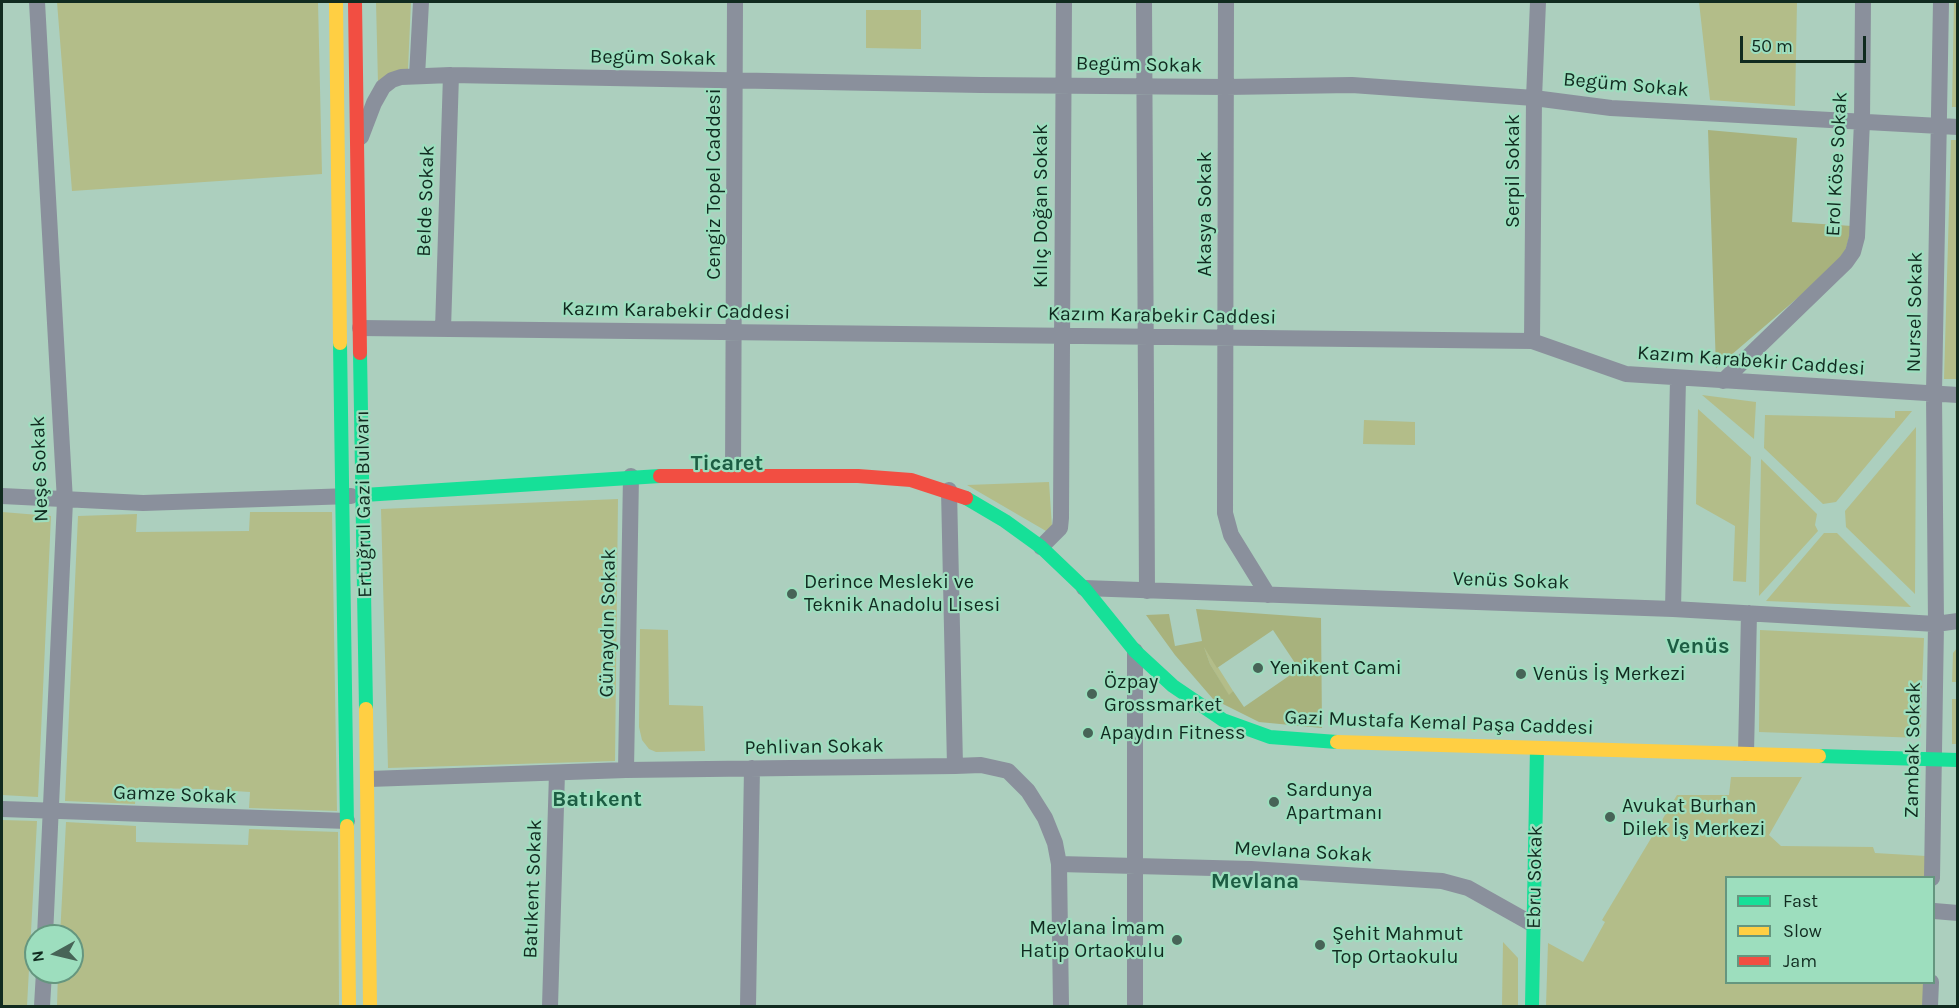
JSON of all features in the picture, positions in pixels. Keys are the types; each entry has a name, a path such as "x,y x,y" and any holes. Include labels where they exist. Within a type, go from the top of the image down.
{"main road":[{"name":"Ertuğrul Gazi Bulvarı","path":"336,2 349,1006"},
{"name":"Ertuğrul Gazi Bulvarı","path":"355,2 369,779 370,1006"},
{"name":"Gazi Mustafa Kemal Paşa Caddesi","path":"364,495 631,476 911,480 948,490 978,504 1041,547 1084,588 1135,651 1173,686 1223,720 1270,737 1347,743 1958,760"},
{"name":"Ebru Sokak","path":"1532,1006 1537,748"}],"street":[{"name":"Neşe Sokak","path":"37,2 65,501 46,924"},
{"path":"417,76 421,2"},
{"name":"Cengiz Topel Caddesi","path":"733,476 735,2"},
{"name":"Kılıç Doğan Sokak","path":"1041,547 1060,528 1061,518 1064,2"},
{"path":"1144,2 1147,591"},
{"name":"Akasya Sokak","path":"1227,2 1225,513 1231,535 1268,595"},
{"name":"Serpil Sokak","path":"1532,341 1534,98 1538,2"},
{"name":"Erol Köse Sokak","path":"1723,381 1846,262 1853,252 1857,237 1862,121 1863,2"},
{"name":"Nursel Sokak","path":"1936,624 1934,393 1941,2"},
{"name":"Begüm Sokak","path":"358,143 383,87 401,77 451,75 1226,87 1352,85 1534,98 1611,108 1958,127"},
{"name":"Belde Sokak","path":"443,328 451,75"},
{"name":"Kazım Karabekir Caddesi","path":"360,328 1532,341 1626,374 1958,395"},
{"path":"1673,609 1678,379"},
{"name":"Günaydın Sokak","path":"626,770 631,476"},
{"path":"948,490 955,766"},
{"path":"2,496 65,501 144,503 343,498 364,495"},
{"name":"Venüs Sokak","path":"1084,588 1673,609 1936,624 1958,621"},
{"path":"1746,753 1749,614"},
{"name":"Zambak Sokak","path":"1932,876 1936,624"},
{"path":"1135,651 1135,1006"},
{"name":"Pehlivan Sokak","path":"369,779 752,768 955,766 1008,771 1018,779 1045,818 1059,864 1061,1006"},
{"path":"748,1006 752,768"},
{"name":"Batıkent Sokak","path":"550,1006 557,773"},
{"name":"Gamze Sokak","path":"2,809 347,821"},
{"name":"Mevlana Sokak","path":"1059,864 1251,869 1442,881 1468,888 1534,925"},
{"path":"1935,911 1958,913"},
{"path":"42,1006 43,984"},
{"path":"1930,1006 1931,984"}],"green space":[{"path":"57,2 318,2 322,174 72,191"},
{"path":"376,2 411,2 408,69 378,83"},
{"path":"1699,2 1797,2 1795,106 1710,100"},
{"path":"1954,2 1958,2 1957,107 1952,107"},
{"path":"866,10 921,10 921,49 866,48"},
{"path":"1708,130 1797,138 1792,222 1852,226 1843,259 1716,368"},
{"path":"1951,140 1958,140 1957,379 1944,379"},
{"path":"1702,395 1756,402 1754,439"},
{"path":"1698,409 1751,457 1746,582 1733,581 1735,526 1696,504"},
{"path":"1895,411 1912,411 1836,502 1823,504 1764,448 1765,415 1895,418"},
{"path":"1364,420 1415,422 1415,445 1363,444"},
{"path":"1916,427 1915,594 1846,527 1845,511"},
{"path":"1761,459 1817,514 1815,525 1818,531 1759,596"},
{"path":"1049,482 1052,527 1046,531 967,485"},
{"path":"618,499 615,761 388,768 381,509"},
{"path":"2,512 51,516 38,797 2,795"},
{"path":"250,512 332,512 337,811 249,808 250,792 203,789 136,788 135,804 65,801 78,516 137,514 136,532 249,531"},
{"path":"1824,533 1837,533 1911,607 1766,601"},
{"path":"1196,609 1321,618 1322,728 1259,722 1213,699 1175,655 1146,615 1169,614 1175,646 1202,641","holes":["1273,630 1299,669 1244,707 1233,691 1229,695 1210,664 1204,647 1217,668"]},
{"path":"640,629 668,630 669,705 703,706 705,751 656,752 649,749 642,740 639,727"},
{"path":"1760,630 1924,638 1920,738 1759,732"},
{"path":"1202,642 1233,691 1229,696 1210,664"},
{"path":"1957,648 1957,682 1952,682 1953,653"},
{"path":"1952,699 1957,699 1957,744 1952,744"},
{"path":"1731,777 1802,777 1769,835 1781,846 1873,847 1875,853 1926,856 1926,876 1725,876 1725,984 1925,984 1924,1006 1546,1006 1548,943 1583,962 1605,922 1602,920 1677,795 1729,795"},
{"path":"2,820 37,821 31,924 24,924 24,984 28,984 27,1006 2,1006"},
{"path":"66,822 136,826 136,842 248,845 249,829 338,832 339,1006 57,1006 58,984 84,984 84,924 61,924"},
{"path":"1503,942 1518,958 1518,1006 1502,1006"}],"traffic: fast":[{"path":"340,343 347,826"},
{"path":"360,353 366,709"},
{"path":"364,495 660,476"},
{"path":"966,498 1005,521 1041,547 1084,588 1135,651 1173,686 1223,720 1270,737 1337,742"},
{"path":"1532,1006 1537,748"},
{"path":"1819,756 1958,760"}],"traffic: slow":[{"path":"336,2 340,343"},
{"path":"366,709 370,1006"},
{"path":"1337,742 1819,756"},
{"path":"347,826 349,1006"}],"traffic: jam":[{"path":"355,2 360,353"},
{"path":"660,476 858,476 911,480 966,498"}],"place":[{"name":"Derince Mesleki ve Teknik Anadolu Lisesi","path":"792,594"},
{"name":"Yenikent Cami","path":"1258,668"},
{"name":"Venüs İş Merkezi","path":"1521,674"},
{"name":"Özpay Grossmarket","path":"1092,694"},
{"name":"Apaydın Fitness","path":"1088,733"},
{"name":"Sardunya Apartmanı","path":"1274,802"},
{"name":"Avukat Burhan Dilek İş Merkezi","path":"1610,817"},
{"name":"Mevlana İmam Hatip Ortaokulu","path":"1177,940"},
{"name":"Şehit Mahmut Top Ortaokulu","path":"1320,945"}],"district":[{"name":"Ticaret","path":"727,464"},
{"name":"Venüs","path":"1698,647"},
{"name":"Batıkent","path":"597,800"},
{"name":"Mevlana","path":"1255,882"}]}
